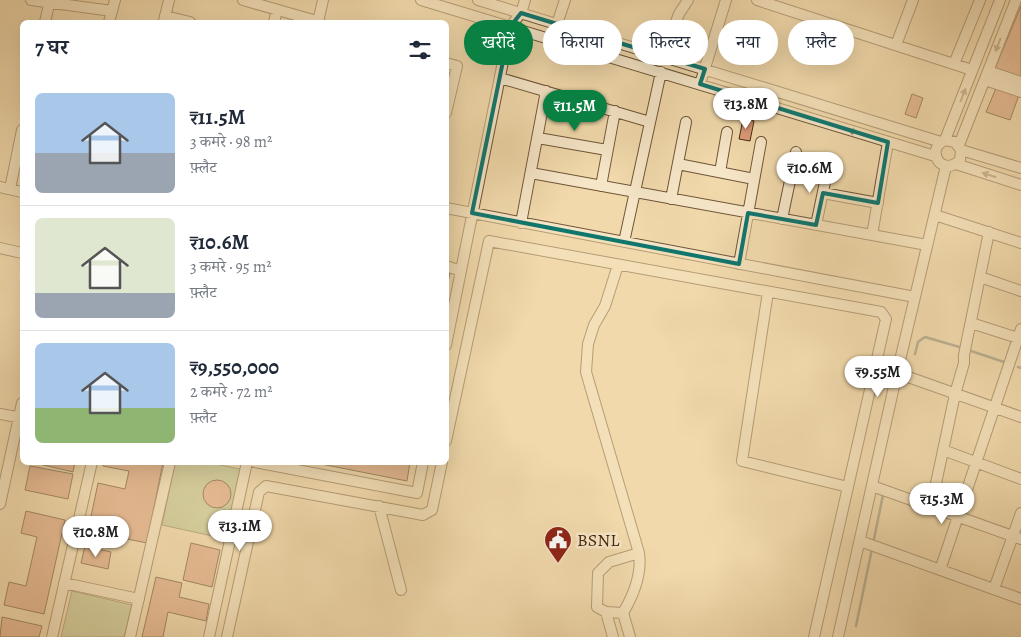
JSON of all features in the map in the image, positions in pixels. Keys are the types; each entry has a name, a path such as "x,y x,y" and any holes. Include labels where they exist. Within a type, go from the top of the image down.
{"street":[{"path":"32,0 114,5 110,20"},
{"path":"164,19 169,0"},
{"path":"243,0 311,20"},
{"path":"318,20 323,0"},
{"path":"421,0 487,20"},
{"path":"478,0 544,20"},
{"path":"516,20 521,13 525,0"},
{"path":"558,20 565,0"},
{"path":"677,20 688,0"},
{"path":"700,84 726,0"},
{"path":"757,0 780,4 972,70"},
{"path":"896,45 913,0"},
{"path":"954,64 980,0"},
{"path":"1000,0 943,141 937,146 936,156 939,162 1021,185"},
{"path":"838,637 868,544 872,486 935,215 951,165 961,158 960,147 1016,0"},
{"path":"45,20 49,1"},
{"path":"274,20 277,10"},
{"path":"533,34 936,156"},
{"path":"449,64 457,66 449,100"},
{"path":"449,330 503,65"},
{"path":"692,65 943,141 950,140 960,147 1021,168"},
{"path":"624,242 661,72"},
{"path":"986,75 1021,82"},
{"path":"986,75 1021,92"},
{"path":"500,78 650,122"},
{"path":"521,223 546,91"},
{"path":"601,186 615,111"},
{"path":"671,199 686,122"},
{"path":"720,172 727,132"},
{"path":"20,137 5,188 20,192"},
{"path":"538,138 607,150"},
{"path":"738,264 761,142"},
{"path":"872,235 888,142"},
{"path":"782,219 796,152"},
{"path":"678,164 754,179"},
{"path":"816,225 828,168"},
{"path":"531,173 927,245"},
{"path":"823,193 878,203"},
{"path":"449,209 915,297"},
{"path":"935,215 1021,243"},
{"path":"931,507 955,394 964,363 965,349 990,232"},
{"path":"449,427 489,241 881,312 886,319 814,637"},
{"path":"0,248 20,253"},
{"path":"618,264 606,306 594,325 588,344 586,372 639,553 640,564 630,600 623,613 630,637"},
{"path":"449,267 461,271"},
{"path":"980,277 1021,291"},
{"path":"768,292 742,461 848,487"},
{"path":"940,570 995,408 1016,360 1019,333 971,323"},
{"path":"897,373 1021,417"},
{"path":"0,414 20,418"},
{"path":"0,504 20,422"},
{"path":"943,450 1021,479"},
{"path":"52,637 91,465"},
{"path":"130,637 169,465"},
{"path":"209,637 246,465"},
{"path":"271,465 417,493 422,465"},
{"path":"227,637 259,492 266,486 423,515 432,510 441,465"},
{"path":"872,486 1017,538"},
{"path":"378,506 401,590"},
{"path":"994,589 1017,538 1021,513"},
{"path":"868,544 1021,599"},
{"path":"623,613 606,612 597,607 598,573 608,562 639,553"},
{"path":"64,583 139,599"},
{"path":"606,612 613,637"}],"highlighted area":[{"path":"521,13 705,69 700,84 888,142 878,203 823,193 816,225 748,213 739,264 472,213 510,27"}],"green space":[{"path":"175,465 221,465 240,469 226,539 162,525"},
{"path":"72,591 132,605 124,637 61,637"}],"building":[{"path":"1021,6 1021,82 993,73"},
{"path":"996,88 1019,95 1010,120 986,112"},
{"path":"912,94 923,98 916,118 905,114"},
{"path":"743,119 754,121 750,141 739,139"},
{"path":"44,465 74,465 73,472"},
{"path":"162,465 147,543 88,531 98,483 125,489 129,471 103,466"},
{"path":"326,465 410,465 407,481"},
{"path":"30,466 73,474 68,499 25,490"},
{"path":"217,480 227,484 231,494 227,504 217,508 207,504 203,494 207,484"},
{"path":"26,511 65,520 44,614 4,605 9,582 26,586 37,537 21,533"},
{"path":"191,543 220,550 212,587 183,580"},
{"path":"85,546 111,552 108,569 81,563"},
{"path":"156,577 182,583 179,597 209,604 206,621 168,612 163,637 142,637"},
{"path":"2,617 42,626 39,637 0,637"}],"waterway":[{"path":"915,354 918,342 925,337 963,348"},
{"path":"968,350 1004,362"},
{"path":"873,544 883,495"},
{"path":"856,626 872,549"}],"place":[{"name":"BSNL","path":"558,564"}]}
